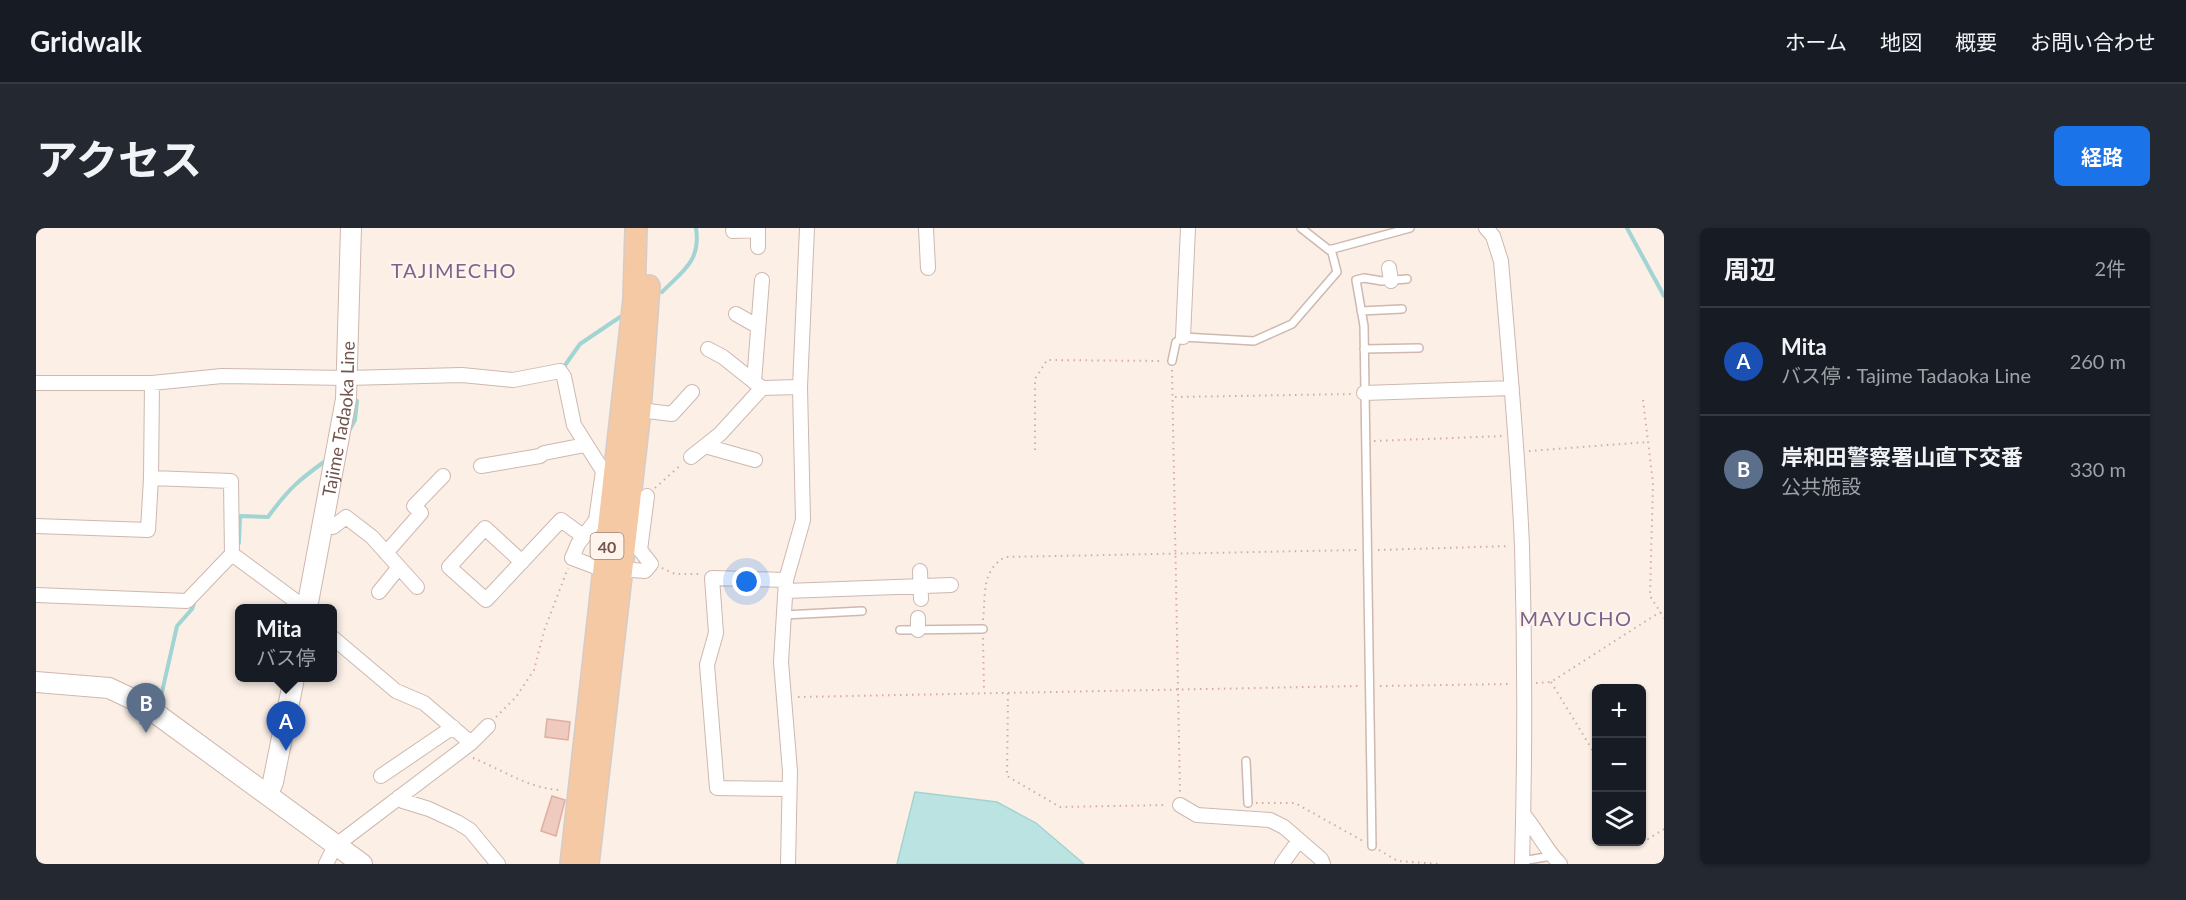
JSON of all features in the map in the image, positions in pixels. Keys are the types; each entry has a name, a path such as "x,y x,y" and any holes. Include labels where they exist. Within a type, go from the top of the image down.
{"main road":[{"name":"Tajime Tadaoka Line","path":"307,604 336,458 347,378 351,228"},
{"name":"40","path":"588,864 614,568 634,299 636,228"},
{"name":"40","path":"571,864 580,791 640,410 648,302 650,228"},
{"path":"36,682 109,688 127,695 143,704 362,864"},
{"path":"268,794 273,782 293,682"}],"street":[{"path":"788,864 790,771 781,662 786,585 802,520 800,387 807,228"},
{"path":"926,228 928,268"},
{"path":"1183,337 1188,228"},
{"path":"1486,228 1493,236 1501,261 1522,545 1524,684 1522,863"},
{"path":"733,231 758,229 758,247"},
{"path":"691,457 720,434 758,385 757,326 762,280"},
{"path":"736,314 757,326"},
{"path":"708,349 723,357 758,385 800,387"},
{"path":"36,383 152,383 222,376 347,378 462,375 513,380 560,371 564,377 574,425 603,471 596,520 583,536 572,558 596,567 645,571 651,564 640,550 647,496"},
{"path":"36,526 148,530 152,383"},
{"path":"1364,393 1512,388"},
{"path":"640,410 672,414 692,392"},
{"path":"481,466 540,456 544,453 585,445"},
{"path":"705,446 755,460"},
{"path":"386,553 421,513 414,506 443,476"},
{"path":"36,595 187,601 232,554 231,481 151,478"},
{"path":"323,526 333,527 346,517 372,537 417,587"},
{"path":"522,562 485,528 449,567 486,600 522,562 561,520 583,536"},
{"path":"232,554 299,604"},
{"path":"379,592 399,567"},
{"path":"920,571 921,592"},
{"path":"789,789 717,788 707,665 716,633 712,578 786,585 859,581 921,592 951,585"},
{"path":"337,640 396,691 424,703 471,744"},
{"path":"326,864 335,846 471,744 488,726"},
{"path":"381,776 403,754 453,727"},
{"path":"399,797 403,801 429,808 457,822 470,831 498,864"},
{"path":"1180,805 1197,815 1269,820 1284,827 1321,859 1323,864"},
{"path":"1523,814 1535,827 1556,860"},
{"path":"1282,864 1299,840"}],"lane":[{"path":"1301,228 1329,250 1410,228"},
{"path":"1172,362 1176,342 1183,337 1254,341 1293,324 1337,272 1331,249"},
{"path":"1372,846 1364,349 1356,280 1390,274 1407,279"},
{"path":"1361,311 1402,309"},
{"path":"1364,349 1419,348"},
{"path":"784,615 862,611"},
{"path":"900,630 918,624 982,629"},
{"path":"1246,761 1248,803"},
{"path":"1522,863 1556,860"}],"path":[{"path":"1008,693 1006,776 1060,807 1180,805 1172,362 1047,360 1035,379 1035,450"},
{"path":"1174,397 1364,393"},
{"path":"1643,400 1653,483 1650,596 1664,618"},
{"path":"1366,441 1515,435"},
{"path":"1516,452 1648,442"},
{"path":"647,496 691,457"},
{"path":"984,693 982,629 988,573 994,563 1005,557 1522,545"},
{"path":"488,726 516,697 534,670 544,632 572,558"},
{"path":"651,564 675,574 705,574 712,578"},
{"path":"784,694 796,697 1551,682 1660,612"},
{"path":"1551,682 1592,749"},
{"path":"459,752 551,790 580,791"},
{"path":"1248,803 1296,802 1398,861 1439,864"},
{"path":"1646,836 1648,839 1664,829"}],"water":[{"path":"915,792 997,802 1036,823 1084,864 897,864"}],"building":[{"path":"547,719 570,722 568,740 545,737"},
{"path":"552,796 565,800 556,836 541,831"}],"waterway":[{"path":"662,292 693,257 696,249 696,228"},
{"path":"1627,228 1664,296"},
{"path":"563,368 580,344 620,317"},
{"path":"350,429 355,420 357,401"},
{"path":"239,543 240,516 268,517 295,485 328,459"},
{"path":"143,692 162,692 177,626 192,609 194,603"},
{"path":"141,723 142,716"}],"place":[{"name":"岸和田警察署山直下交番","path":"146,733"},
{"name":"Mita","path":"286,751"}],"district":[{"name":"TAJIMECHO","path":"454,270"},
{"name":"MAYUCHO","path":"1576,618"}]}
